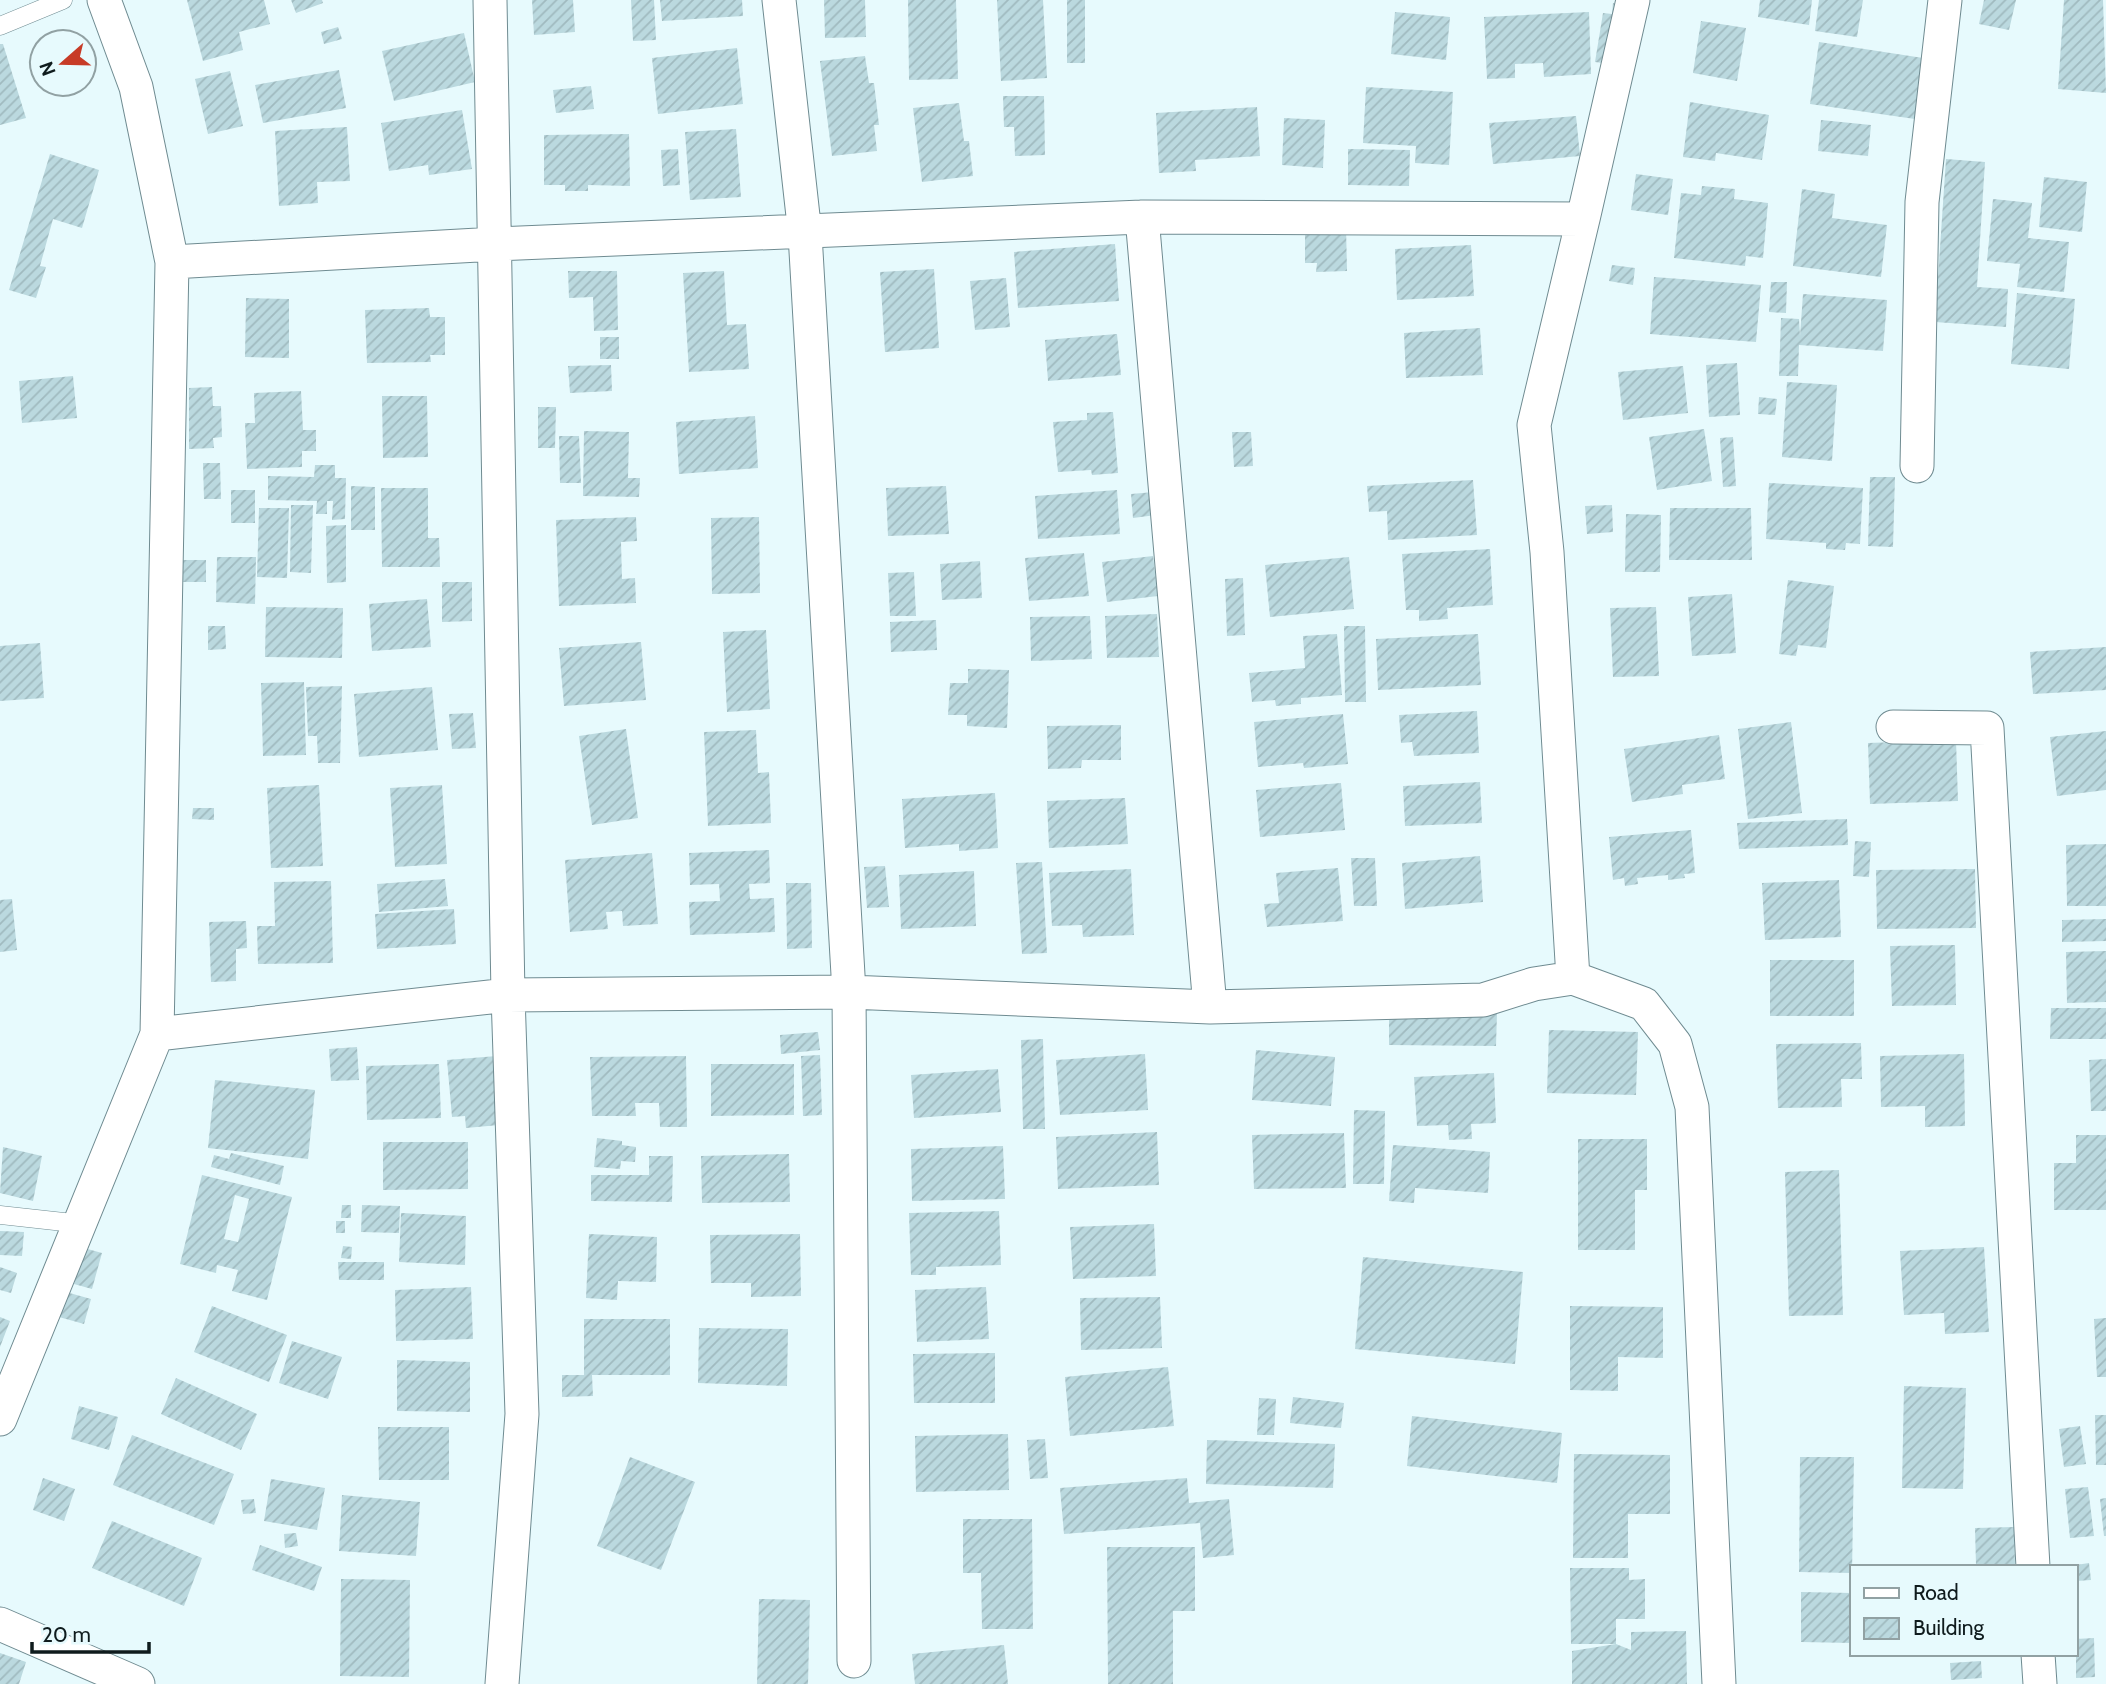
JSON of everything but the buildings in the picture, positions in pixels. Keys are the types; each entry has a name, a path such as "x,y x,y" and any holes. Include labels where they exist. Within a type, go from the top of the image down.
{"street":[{"path":"0,1419 82,1224 157,1034 172,262 136,87 104,0"},
{"path":"490,0 508,995 522,1414 502,1684"},
{"path":"779,0 805,234 849,992 854,1661"},
{"path":"1573,978 1547,552 1534,425 1633,0"},
{"path":"1917,466 1922,202 1945,0"},
{"path":"172,262 496,244 805,234 1142,218 1583,219"},
{"path":"1142,218 1210,1007"},
{"path":"1893,727 1987,728 2033,1565"},
{"path":"157,1034 508,995 849,992 1210,1007 1483,1000 1534,984 1573,978 1644,1004 1675,1044 1692,1107 1718,1684"},
{"path":"0,1624 138,1684"},
{"path":"2038,1656 2040,1684"}],"lane":[{"path":"0,26 64,0"},
{"path":"0,1215 82,1224"}]}
